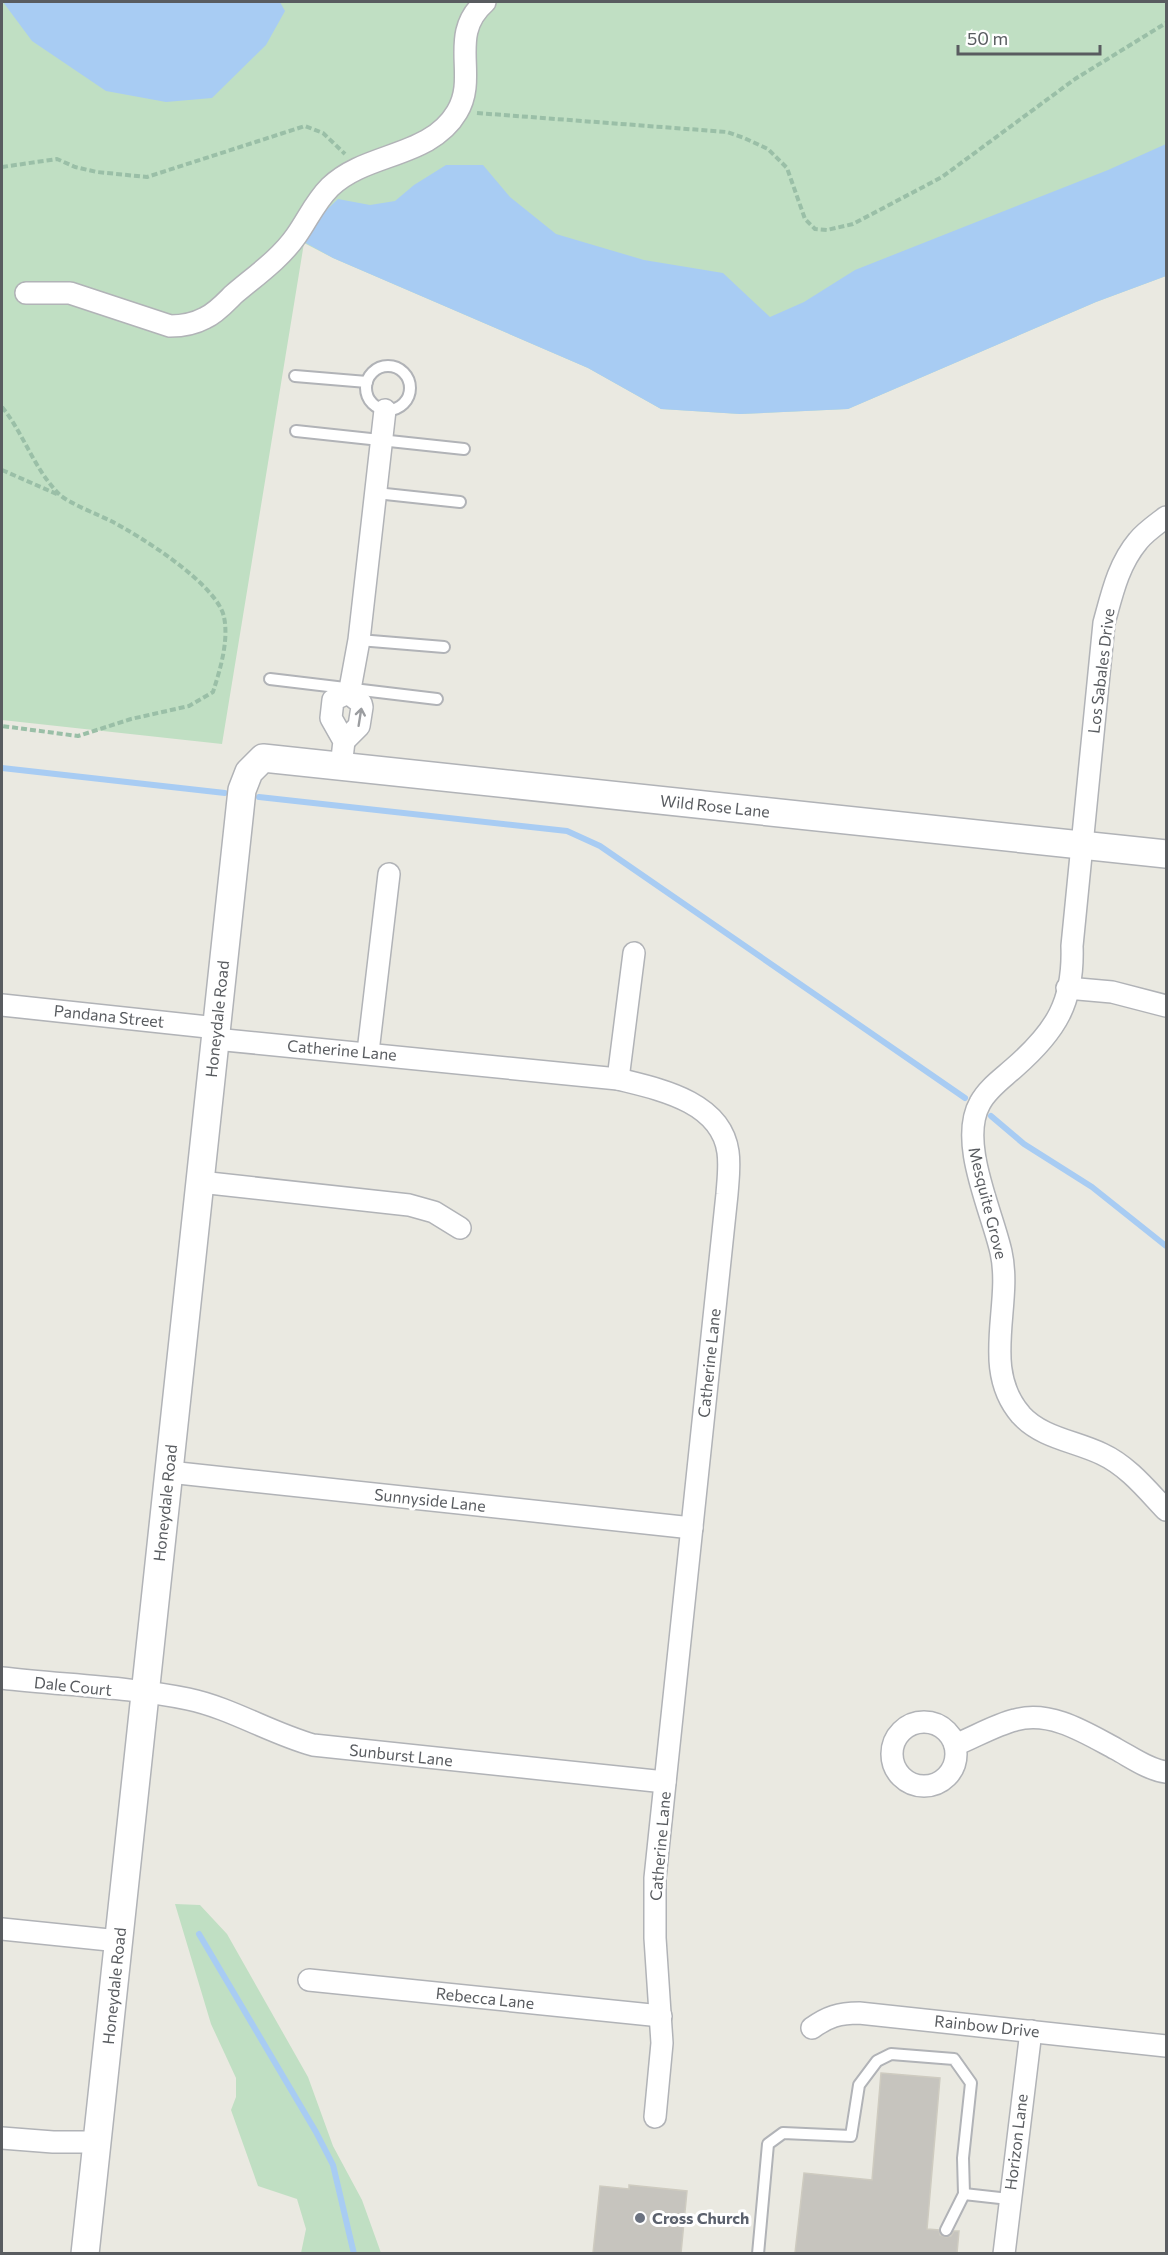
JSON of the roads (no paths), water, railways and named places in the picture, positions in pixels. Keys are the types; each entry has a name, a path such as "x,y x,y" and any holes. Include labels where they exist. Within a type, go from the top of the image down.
{"street":[{"path":"26,293 70,293 170,326 194,324 208,317 279,255 296,236 324,194 345,176 423,143 437,134 458,111 465,81 465,33 470,18 485,2"},
{"path":"343,754 359,726 362,707 349,691 358,640 385,410"},
{"name":"Los Sabales Drive","path":"1083,846 1104,623 1116,580 1125,559 1139,539 1167,517"},
{"name":"Wild Rose Lane","path":"262,758 343,754 1083,846 1167,854"},
{"name":"Honeydale Road","path":"85,2253 242,790 249,772 262,758"},
{"name":"Mesquite Grove","path":"1083,846 1072,946 1073,973 1057,1022 1046,1036 991,1088 980,1102 974,1118 972,1136 1002,1262 998,1347 1005,1386 1021,1415 1034,1427 1116,1461 1167,1510"},
{"path":"368,1052 389,874"},
{"path":"618,1079 634,953"},
{"path":"1067,988 1112,992 1167,1006"},
{"name":"Pandana Street","path":"2,1005 216,1033"},
{"name":"Catherine Lane","path":"216,1033 618,1079 674,1094 709,1117 722,1132 728,1150 728,1194 655,1878 654,1906 662,2043 655,2117"},
{"path":"200,1182 409,1205 434,1212 460,1228"},
{"name":"Sunnyside Lane","path":"169,1472 692,1528"},
{"name":"Dale Court","path":"2,1678 145,1693"},
{"name":"Sunburst Lane","path":"145,1693 189,1700 225,1711 291,1739 313,1745 665,1782"},
{"path":"955,1745 1016,1719 1053,1720 1070,1724 1145,1765 1167,1772"},
{"path":"2,1929 119,1941"},
{"name":"Rebecca Lane","path":"309,1980 661,2016"},
{"name":"Rainbow Drive","path":"812,2028 840,2013 859,2013 1167,2046"},
{"name":"Horizon Lane","path":"1004,2253 1031,2031"},
{"path":"2,2138 53,2142 97,2142"}],"lane":[{"path":"382,366 396,368 407,377 411,390 405,403 399,408 385,410 378,408 368,397 367,382 382,366"},
{"path":"295,376 367,382"},
{"path":"296,431 464,449"},
{"path":"376,493 460,502"},
{"path":"358,640 444,647"},
{"path":"270,679 349,691 437,699"},
{"path":"758,2253 768,2144 783,2133 851,2136 859,2085 877,2061 891,2054 954,2059 971,2083 963,2158 964,2193 946,2230"},
{"path":"964,2193 1009,2199"}],"water":[{"path":"3,2 280,2 285,11 266,45 212,98 166,102 106,91 32,41"},
{"path":"1166,144 1166,276 1096,302 848,409 740,414 661,409 588,368 333,258 304,242 319,217 338,199 370,205 395,201 414,185 446,165 483,165 510,197 556,234 644,260 723,273 770,317 804,302 855,270 1108,170"}],"waterway":[{"path":"2,768 225,793"},
{"path":"259,797 567,831 600,846 965,1098"},
{"path":"991,1116 1024,1144 1092,1187 1166,1246"},
{"path":"199,1934 316,2132 333,2165 354,2254"}],"place":[{"name":"Cross Church","path":"640,2218"}]}
